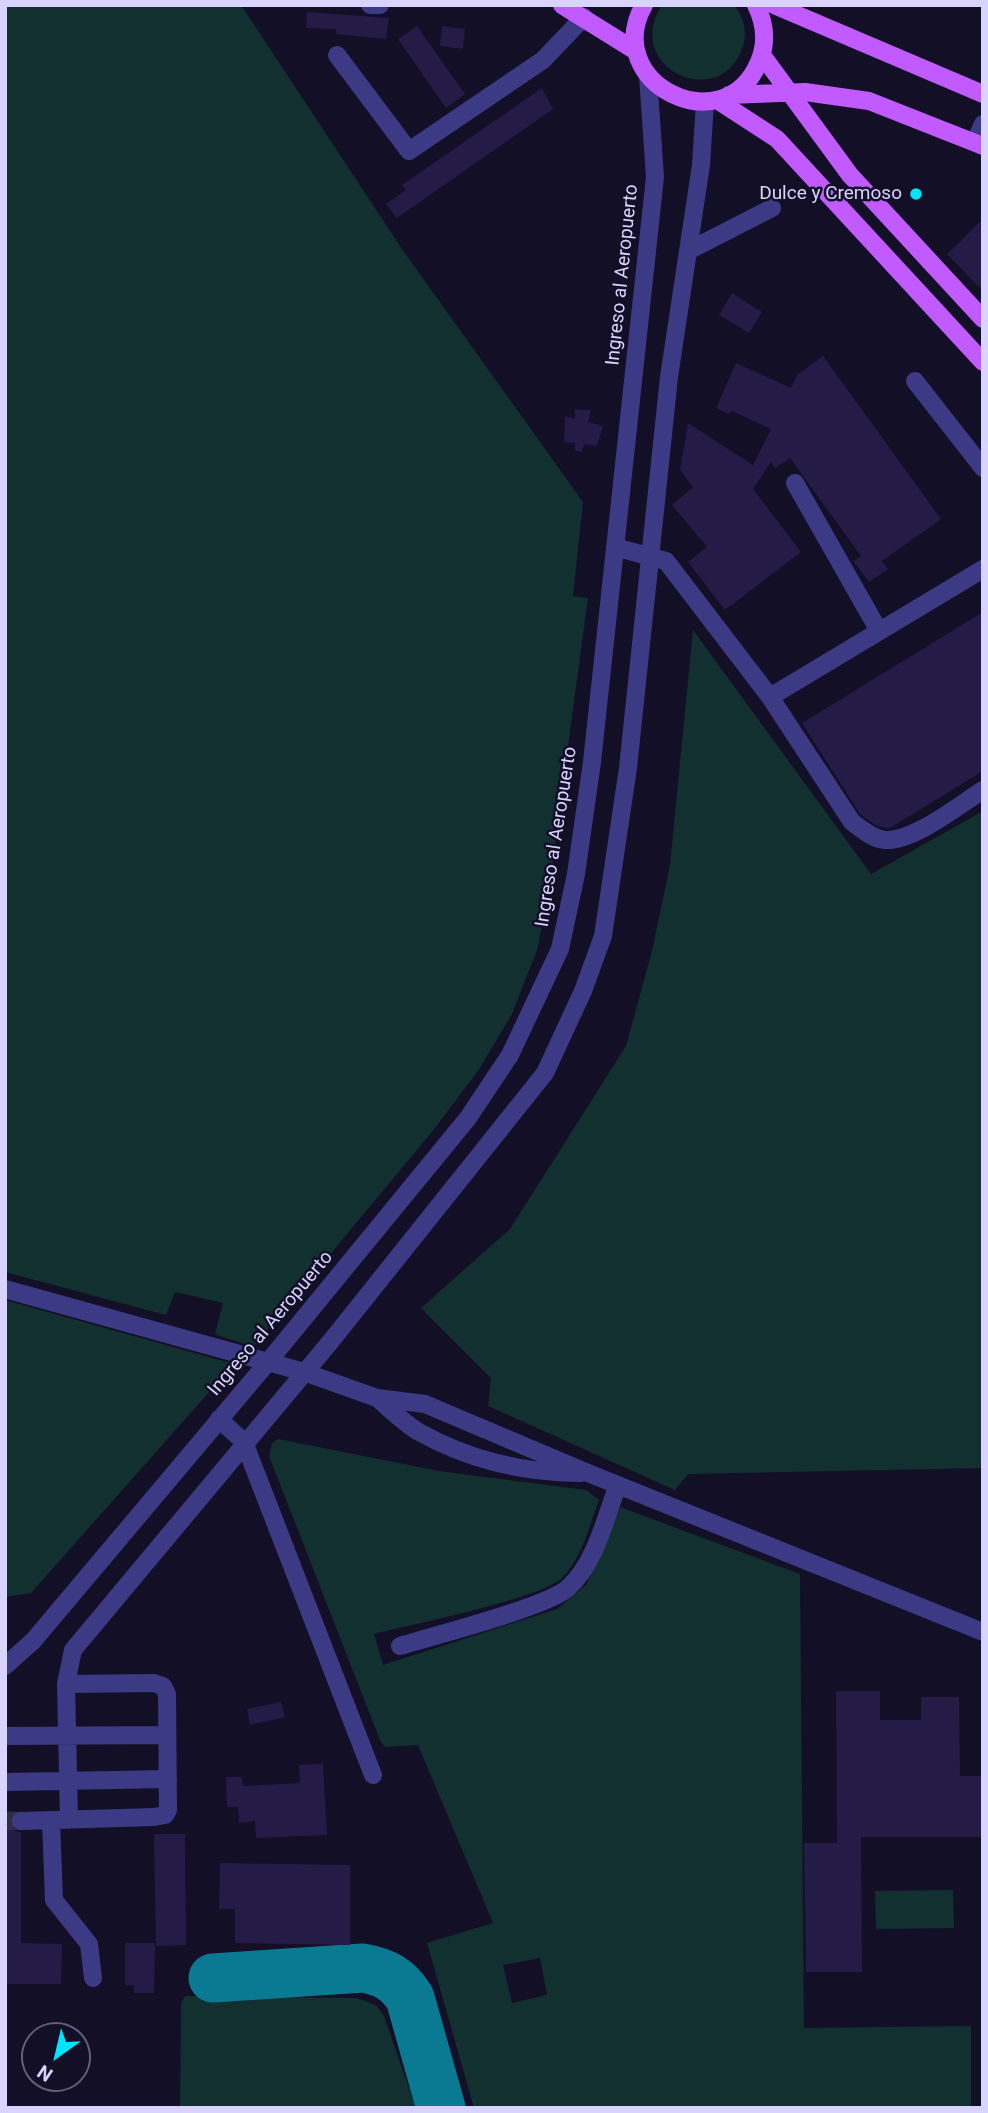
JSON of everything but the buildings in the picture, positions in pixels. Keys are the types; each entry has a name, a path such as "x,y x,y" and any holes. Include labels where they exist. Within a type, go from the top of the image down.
{"main road":[{"path":"562,5 636,51"},
{"path":"644,5 635,32 636,51 648,76 673,96 717,99 790,92 869,101 979,144"},
{"path":"717,99 755,71 762,55 763,23 756,5"},
{"path":"774,5 983,94"},
{"path":"762,55 850,175 983,319"},
{"path":"717,99 777,139 983,362"}],"street":[{"path":"370,5 380,5"},
{"path":"337,55 409,151 543,60 584,17"},
{"name":"Ingreso al Aeropuerto","path":"5,1666 33,1641 268,1362 468,1118 510,1055 560,948 576,874 592,762 654,177 648,76"},
{"path":"93,1978 89,1944 54,1900 60,1820 68,1781 66,1677 73,1650 304,1372 545,1073 583,991 603,936 628,768 669,377 701,165 717,99"},
{"path":"979,144 983,124"},
{"path":"688,251 772,208"},
{"path":"915,381 983,468"},
{"path":"795,483 879,631"},
{"path":"615,547 650,554 666,561 770,697 852,822 883,840 904,839 983,790"},
{"path":"770,697 983,569"},
{"path":"5,1289 304,1372 377,1398 425,1404 588,1473 983,1632"},
{"path":"377,1398 418,1431 510,1468 542,1473 588,1473"},
{"path":"219,1419 244,1442 373,1775"},
{"path":"400,1646 539,1602 569,1589 589,1561 618,1485"},
{"path":"21,1821 160,1817 168,1810 167,1695 163,1686 154,1683 66,1677"},
{"path":"5,1736 167,1735"},
{"path":"5,1782 168,1779"}],"green space":[{"path":"5,5 241,5 402,249 583,502 573,596 588,598 547,902 537,950 512,1014 478,1071 431,1133 253,1347 215,1334 223,1303 175,1292 166,1315 5,1272"},
{"path":"662,5 734,5 742,19 745,35 743,46 732,66 716,77 697,80 679,75 664,64 654,48 653,28"},
{"path":"693,630 871,874 983,811 983,1468 688,1474 675,1490 488,1406 491,1378 421,1308 510,1229 626,1046 652,951 670,865"},
{"path":"5,1300 234,1364 31,1593 5,1597"},
{"path":"278,1439 439,1471 586,1490 599,1500 581,1550 563,1577 551,1585 504,1602 374,1634 383,1665 557,1609 586,1585 620,1507 800,1574 804,2028 971,2026 971,2108 474,2108 427,1943 493,1923 418,1745 385,1747 380,1740 269,1456 272,1443","holes":["540,1958 547,1995 512,2003 503,1965"]},
{"path":"953,1890 954,1928 876,1929 875,1891"},
{"path":"185,1996 357,1998 376,2005 384,2016 416,2108 180,2108 181,2004"}],"taxiway":[{"path":"213,1978 363,1968 390,1977 410,1998 441,2108"}],"tunnel":[{"path":"5,1821 21,1821"}],"place":[{"name":"Dulce y Cremoso","path":"916,194"}]}
